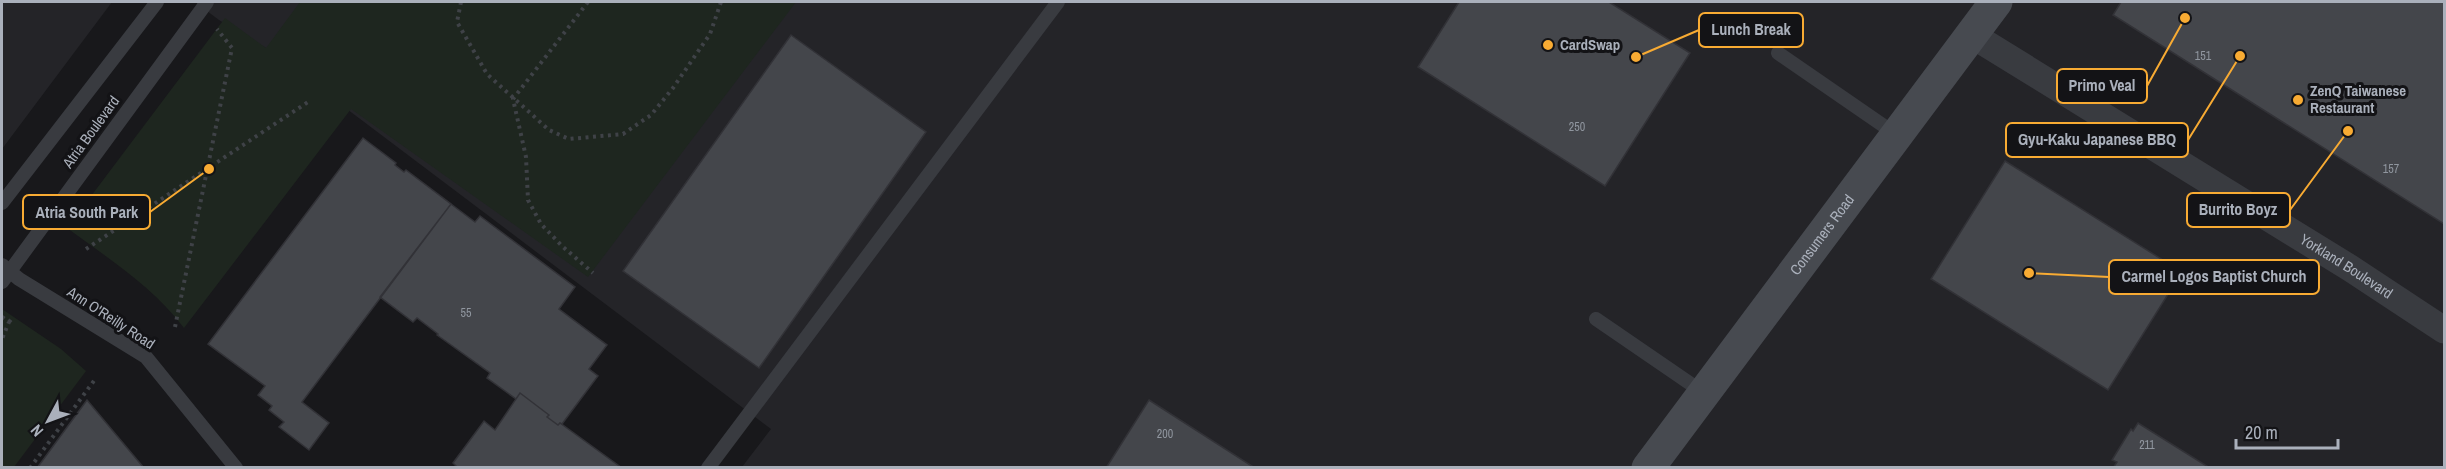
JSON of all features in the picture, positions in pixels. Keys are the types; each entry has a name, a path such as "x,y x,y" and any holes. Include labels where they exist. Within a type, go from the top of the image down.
{"street":[{"name":"Consumers Road","path":"1648,468 1996,2"},
{"name":"Yorkland Boulevard","path":"1972,34 2350,268 2445,330"}],"lane":[{"name":"Atria Boulevard","path":"2,203 157,2"},
{"name":"Atria Boulevard","path":"4,272 207,2"},
{"path":"708,468 1058,2"},
{"path":"1778,53 1897,135"},
{"name":"Ann O'Reilly Road","path":"4,272 146,357 236,468"},
{"path":"1596,319 1704,393"}],"path":[{"path":"461,2 457,22 487,74 549,130 568,140 623,134 651,115 673,88 710,34 721,2"},
{"path":"513,99 588,2"},
{"path":"175,327 232,48 215,26"},
{"path":"513,99 526,157 528,200 542,224 562,246 593,273"},
{"path":"86,249 308,102"},
{"path":"2,317 9,322"},
{"path":"2,339 13,317"},
{"path":"30,468 96,378"}],"shaded area":[{"path":"2,2 112,2 2,149"},
{"path":"195,2 2444,2 2444,467 742,467 771,429 266,48 219,20"},
{"path":"300,2 796,2 588,277 351,109 184,328 144,286 67,228 225,18 266,48"},
{"path":"2,309 61,349 86,371 14,467 2,467"}],"building":[{"path":"1459,2 1609,2 1690,53 1605,186 1418,67"},
{"path":"2121,2 2444,2 2444,224 2113,15"},
{"path":"791,35 926,132 759,368 623,271"},
{"path":"363,138 396,163 395,165 404,172 406,170 451,204 302,402 329,423 309,450 279,427 284,422 269,410 272,406 258,395 265,386 208,344"},
{"path":"2005,161 2182,272 2108,390 1931,279"},
{"path":"451,204 475,222 480,216 575,287 559,309 607,345 589,369 598,376 562,424 558,425 547,417 549,415 520,393 516,399 487,378 490,373 417,318 413,322 380,297"},
{"path":"520,393 549,415 547,417 558,425 560,423 622,468 458,468 453,463 484,421 495,430"},
{"path":"87,400 144,468 37,468"},
{"path":"1149,400 1255,468 1106,468"},
{"path":"2138,423 2210,468 2113,468 2117,462 2112,460 2131,429 2133,431"}],"place":[{"name":"Primo Veal","path":"2185,18"},
{"name":"CardSwap","path":"1548,45"},
{"name":"Gyu-Kaku Japanese BBQ","path":"2240,56"},
{"name":"Lunch Break","path":"1636,57"},
{"name":"ZenQ Taiwanese Restaurant","path":"2298,100"},
{"name":"Burrito Boyz","path":"2348,131"},
{"name":"Atria South Park","path":"209,169"},
{"name":"Carmel Logos Baptist Church","path":"2029,273"}]}
